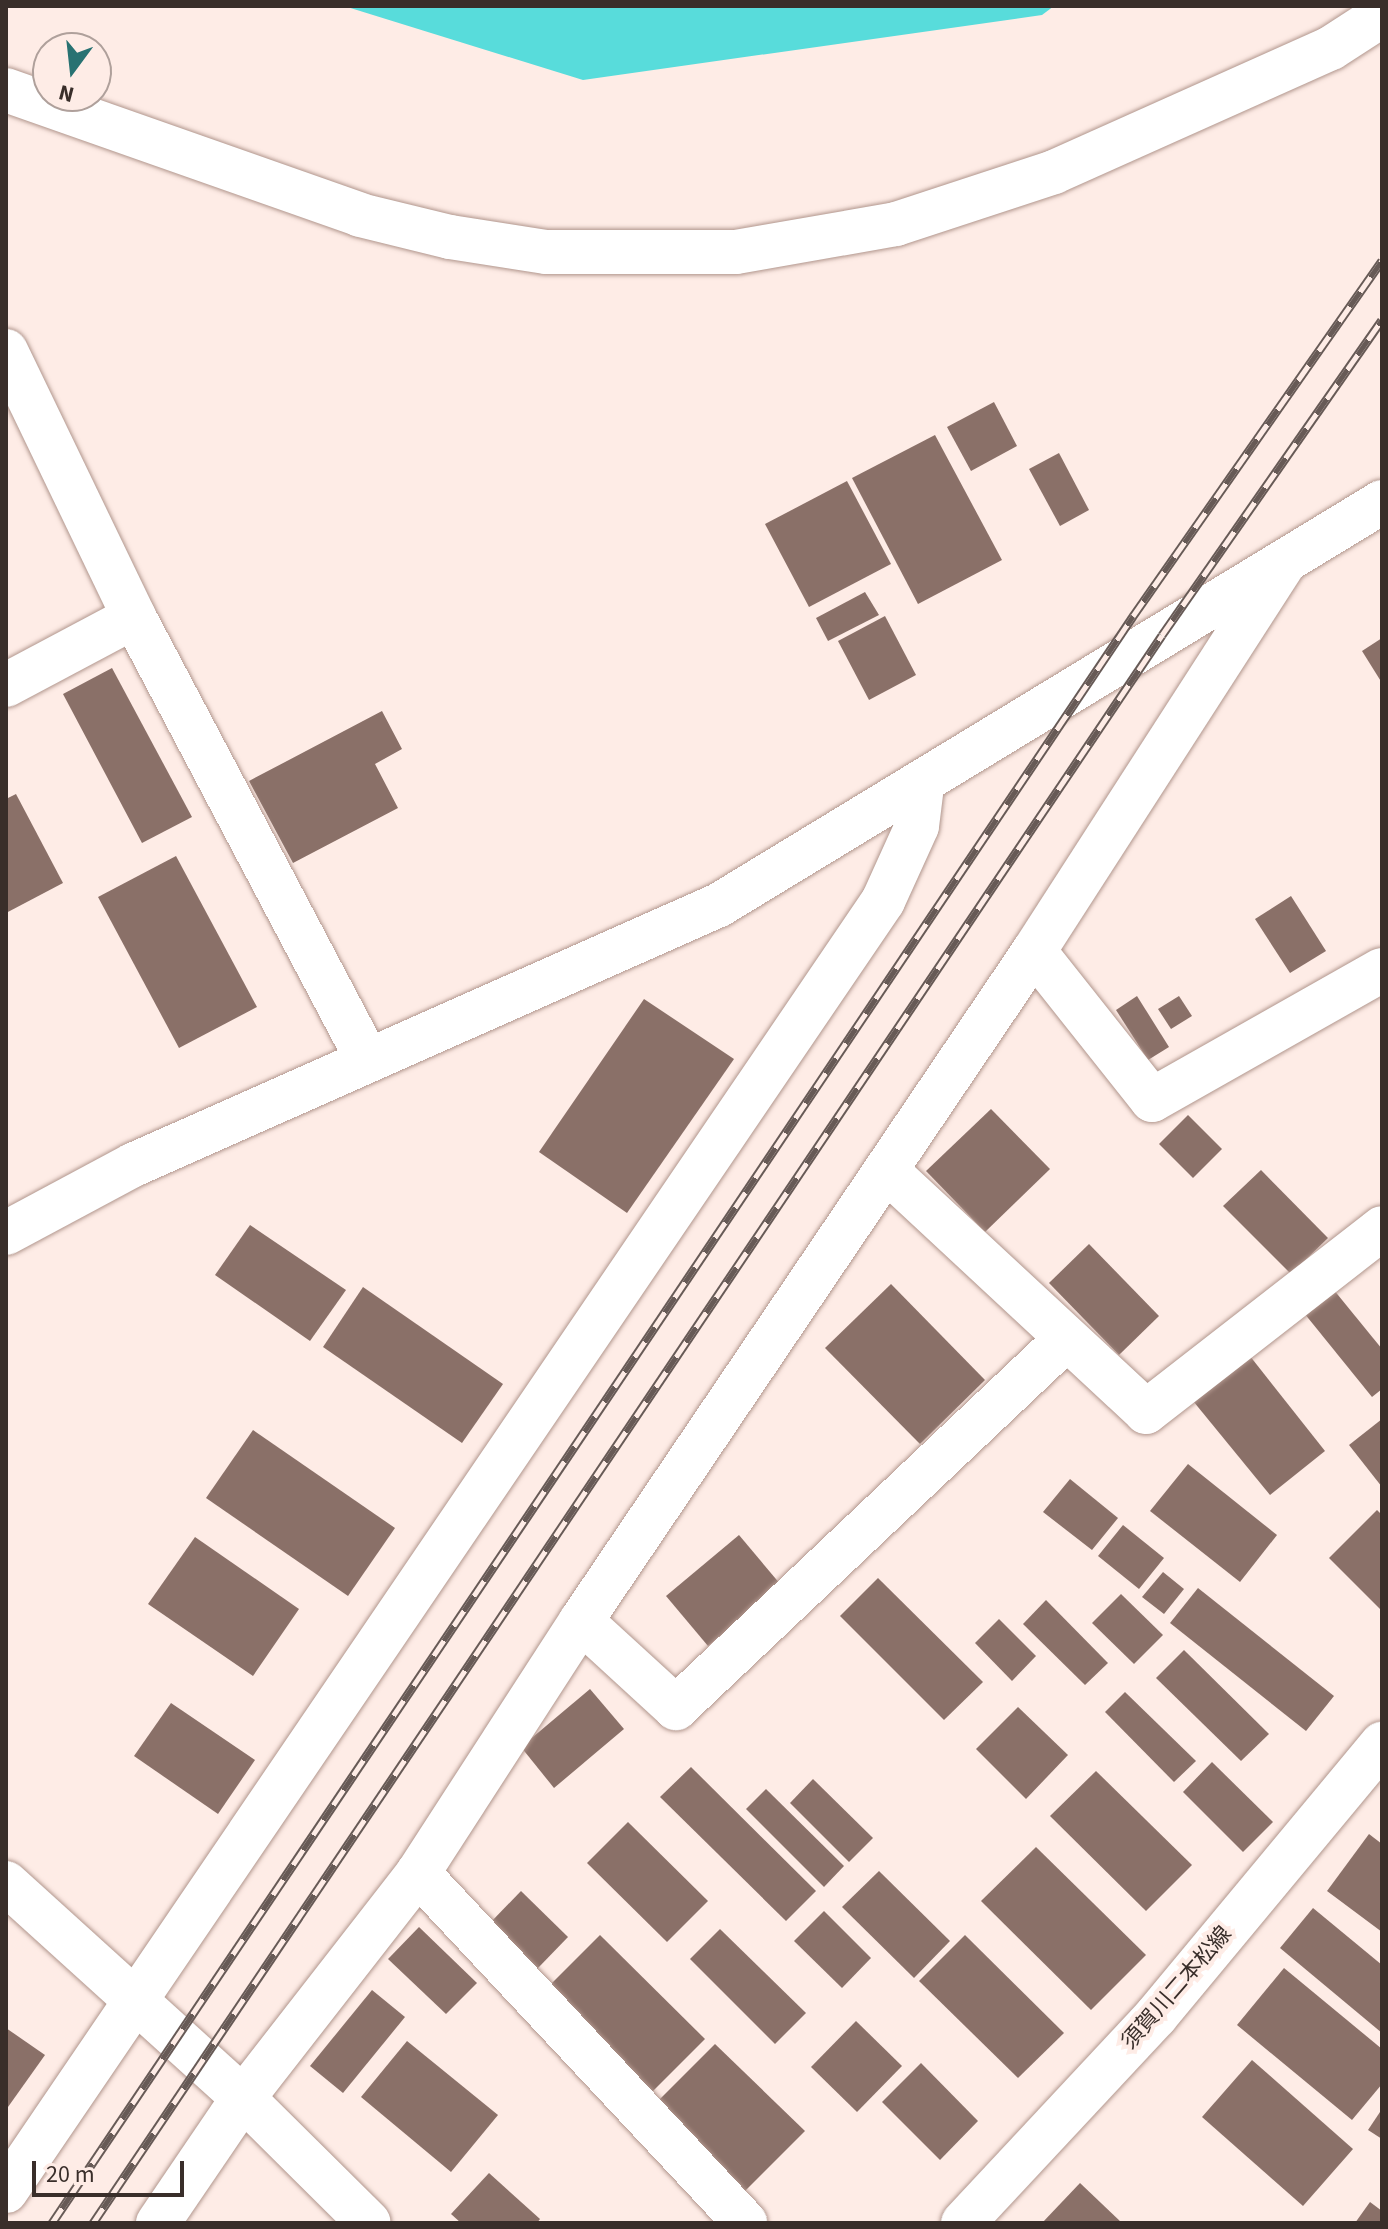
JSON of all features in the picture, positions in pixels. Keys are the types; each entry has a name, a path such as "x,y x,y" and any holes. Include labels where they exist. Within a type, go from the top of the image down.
{"street":[{"path":"6,90 360,215 450,237 546,252 736,252 802,245 896,224 1054,172 1331,48 1382,15"},
{"path":"6,351 134,617 367,1058"},
{"path":"6,1233 133,1165 367,1058 719,905 922,786 1382,502"},
{"path":"158,2223 243,2098 418,1873 581,1621 1034,951 1283,564"},
{"path":"6,685 134,617"},
{"path":"6,2191 137,2003 883,901 917,826 922,786"},
{"path":"1034,951 1152,1100 1382,970"},
{"path":"886,1170 1065,1340 1146,1412 1382,1228"},
{"path":"581,1621 676,1708 1065,1340"},
{"name":"須賀川二本松線","path":"963,2223 1156,2016 1382,1744"},
{"path":"418,1873 745,2223"},
{"path":"6,1883 243,2098 369,2223"}],"water":[{"path":"344,6 1054,6 1042,15 583,80"}],"building":[{"path":"994,402 1017,446 971,471 947,427"},
{"path":"935,435 1002,560 918,604 852,478"},
{"path":"1059,453 1089,510 1060,526 1029,469"},
{"path":"847,481 891,564 809,607 765,524"},
{"path":"865,592 879,615 828,641 816,618"},
{"path":"885,616 916,675 869,700 838,641"},
{"path":"1382,638 1382,683 1362,651"},
{"path":"112,668 192,817 142,843 63,694"},
{"path":"382,711 402,749 375,764 398,808 293,863 249,781"},
{"path":"16,794 63,883 6,913 6,799"},
{"path":"176,856 257,1007 179,1048 98,897"},
{"path":"1291,896 1326,951 1290,973 1255,919"},
{"path":"1137,996 1169,1047 1148,1060 1116,1010"},
{"path":"1179,996 1192,1016 1171,1029 1158,1009"},
{"path":"644,999 734,1059 627,1213 539,1152"},
{"path":"991,1109 1050,1169 985,1232 926,1171"},
{"path":"1188,1115 1222,1149 1193,1178 1159,1144"},
{"path":"1261,1170 1328,1238 1291,1274 1223,1206"},
{"path":"250,1225 346,1290 310,1341 215,1275"},
{"path":"1089,1244 1159,1316 1119,1355 1049,1283"},
{"path":"891,1284 985,1380 920,1444 825,1348"},
{"path":"1329,1284 1382,1349 1382,1389 1372,1397 1300,1308"},
{"path":"363,1287 503,1384 462,1443 323,1347"},
{"path":"1246,1351 1325,1451 1270,1495 1189,1396"},
{"path":"1382,1419 1382,1487 1349,1445"},
{"path":"253,1430 395,1528 348,1596 206,1498"},
{"path":"1188,1464 1277,1535 1240,1582 1150,1511"},
{"path":"1070,1479 1118,1518 1092,1550 1043,1512"},
{"path":"1377,1510 1382,1515 1382,1611 1329,1558"},
{"path":"1123,1525 1164,1558 1139,1589 1098,1556"},
{"path":"739,1535 781,1585 708,1646 666,1596"},
{"path":"195,1537 299,1609 253,1676 148,1604"},
{"path":"1163,1572 1184,1589 1164,1614 1142,1597"},
{"path":"878,1578 983,1682 944,1720 840,1616"},
{"path":"1198,1588 1334,1696 1306,1731 1170,1623"},
{"path":"1121,1594 1163,1635 1134,1664 1092,1623"},
{"path":"1046,1600 1108,1663 1085,1685 1023,1624"},
{"path":"999,1619 1036,1656 1012,1681 975,1643"},
{"path":"1184,1650 1269,1734 1241,1761 1156,1678"},
{"path":"590,1689 624,1729 554,1788 521,1747"},
{"path":"1125,1692 1196,1761 1174,1782 1105,1712"},
{"path":"171,1703 255,1760 218,1814 134,1756"},
{"path":"1018,1707 1068,1755 1026,1799 976,1749"},
{"path":"1212,1762 1273,1822 1243,1852 1183,1792"},
{"path":"691,1767 816,1891 786,1921 660,1797"},
{"path":"1096,1771 1192,1865 1146,1911 1050,1816"},
{"path":"813,1779 873,1838 849,1862 790,1803"},
{"path":"766,1789 844,1866 824,1887 746,1809"},
{"path":"628,1822 708,1901 667,1942 587,1863"},
{"path":"1369,1834 1382,1844 1382,1932 1327,1891"},
{"path":"1036,1847 1146,1955 1091,2010 981,1901"},
{"path":"879,1871 950,1941 914,1978 842,1907"},
{"path":"521,1891 568,1937 537,1969 490,1923"},
{"path":"1313,1908 1382,1965 1382,2033 1280,1948"},
{"path":"824,1911 871,1958 842,1988 794,1941"},
{"path":"419,1927 477,1983 446,2014 388,1959"},
{"path":"720,1929 806,2013 775,2044 690,1959"},
{"path":"600,1935 705,2039 651,2093 546,1989"},
{"path":"965,1935 1064,2033 1018,2078 919,1981"},
{"path":"1284,1968 1382,2049 1382,2084 1352,2120 1237,2025"},
{"path":"372,1990 405,2017 343,2093 310,2066"},
{"path":"856,2021 902,2066 857,2112 811,2067"},
{"path":"6,2028 45,2055 8,2107 6,2105"},
{"path":"407,2041 498,2115 451,2172 361,2097"},
{"path":"715,2044 805,2131 738,2198 649,2110"},
{"path":"1252,2060 1353,2149 1303,2206 1202,2117"},
{"path":"921,2063 978,2121 940,2160 882,2102"},
{"path":"1382,2109 1382,2139 1368,2130"},
{"path":"489,2173 540,2219 537,2223 461,2223 451,2214"},
{"path":"1080,2183 1122,2223 1042,2223"},
{"path":"1370,2202 1382,2211 1382,2223 1355,2223"}],"railway":[{"path":"52,2223 1133,616 1382,260"},
{"path":"93,2223 1162,635 1382,320"}]}
